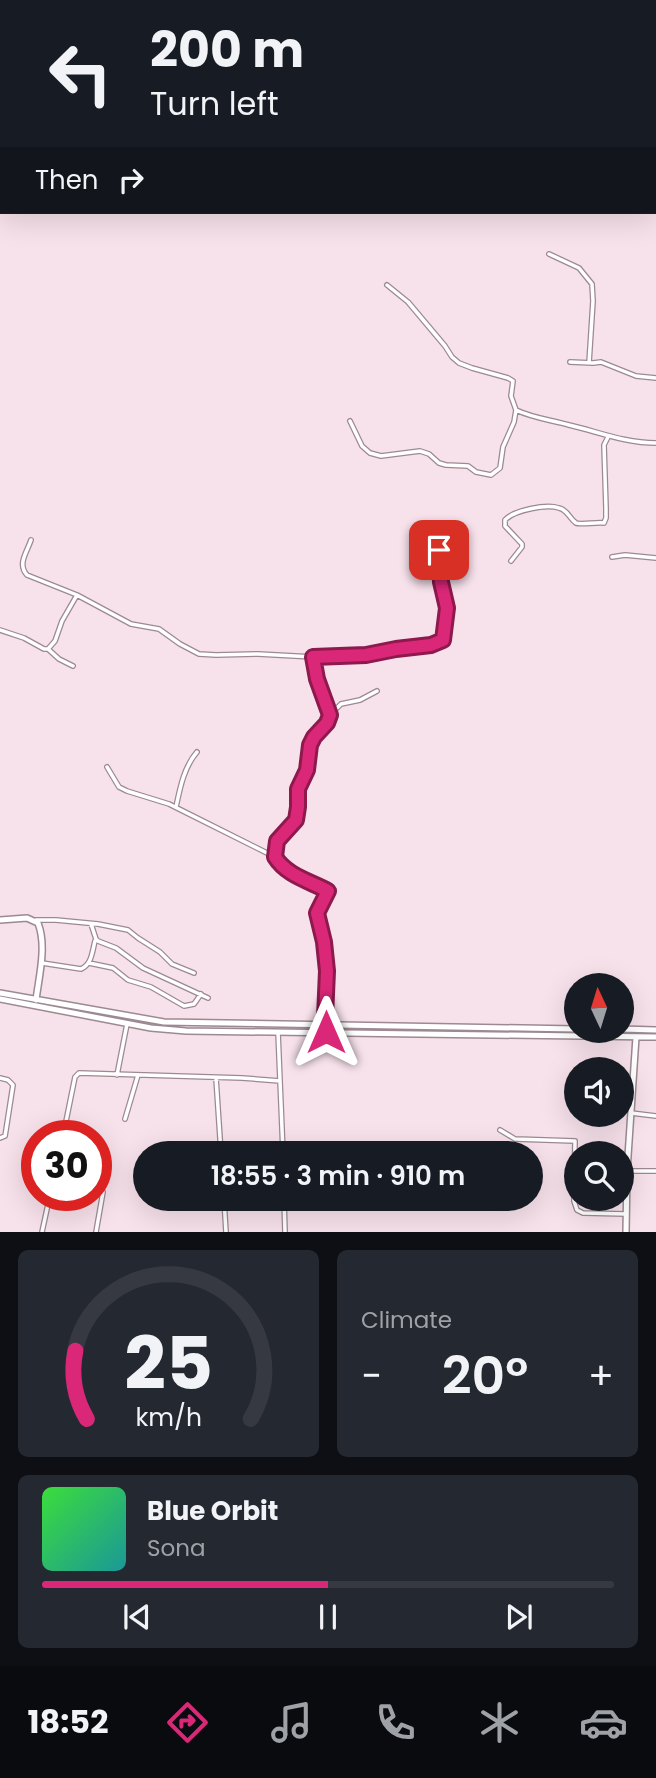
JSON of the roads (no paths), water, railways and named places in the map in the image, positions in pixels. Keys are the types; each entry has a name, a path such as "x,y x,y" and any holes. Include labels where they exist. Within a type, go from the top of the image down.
{"main road":[{"path":"0,920 27,918 38,923 41,948 36,1000"},
{"path":"0,993 164,1022 656,1037"},
{"path":"0,999 151,1028 278,1032 326,1029"},
{"path":"516,1031 564,1029"},
{"path":"634,1029 656,1030"},
{"path":"634,1068 636,1037"},
{"path":"625,1232 626,1211"}],"street":[{"path":"550,254 579,268 592,284 589,363"},
{"path":"349,421 362,446 370,453 381,456 420,451 429,454 439,463 468,466 476,472 491,475 500,468 503,447 514,422 516,410 511,396 513,381 459,363 408,302 387,285"},
{"path":"570,362 601,362 636,376 656,378"},
{"path":"516,410 608,437 656,443"},
{"path":"511,561 522,544 505,526 509,515 545,506 562,509 579,524 604,523 604,445 608,437"},
{"path":"31,540 21,563 22,570 27,575 77,595 131,624 159,628 199,654 313,657 366,655 431,645 443,640 447,608 441,582 440,552 429,547"},
{"path":"612,557 625,555 656,558"},
{"path":"48,649 77,595"},
{"path":"0,630 48,649 73,666"},
{"path":"313,657 317,679 330,715"},
{"path":"275,857 277,841 296,820 298,789 307,770 310,745 314,737 343,702 360,700 377,691"},
{"path":"176,807 188,764 197,752"},
{"path":"107,768 119,787 176,807 275,857 285,869 299,878 328,891 317,913 327,971 326,1029"},
{"path":"34,920 98,924 128,930 160,952 172,964 194,973"},
{"path":"40,963 81,970 88,966 96,939 91,924"},
{"path":"96,939 116,948 143,968 208,998"},
{"path":"89,963 113,968 128,980 151,987 184,1006 194,1004 201,994"},
{"path":"117,1075 127,1024"},
{"path":"278,1032 282,1141"},
{"path":"67,1120 77,1075 83,1073 280,1081"},
{"path":"125,1119 138,1076"},
{"path":"0,1078 13,1085 5,1136 0,1138"},
{"path":"216,1078 219,1141"},
{"path":"634,1114 656,1116"},
{"path":"499,1130 515,1139 575,1141 574,1201 577,1210 583,1213 626,1214"},
{"path":"634,1171 656,1171"},
{"path":"42,1232 47,1211"},
{"path":"96,1232 100,1211"},
{"path":"225,1211 226,1232"},
{"path":"284,1211 285,1232"}]}
